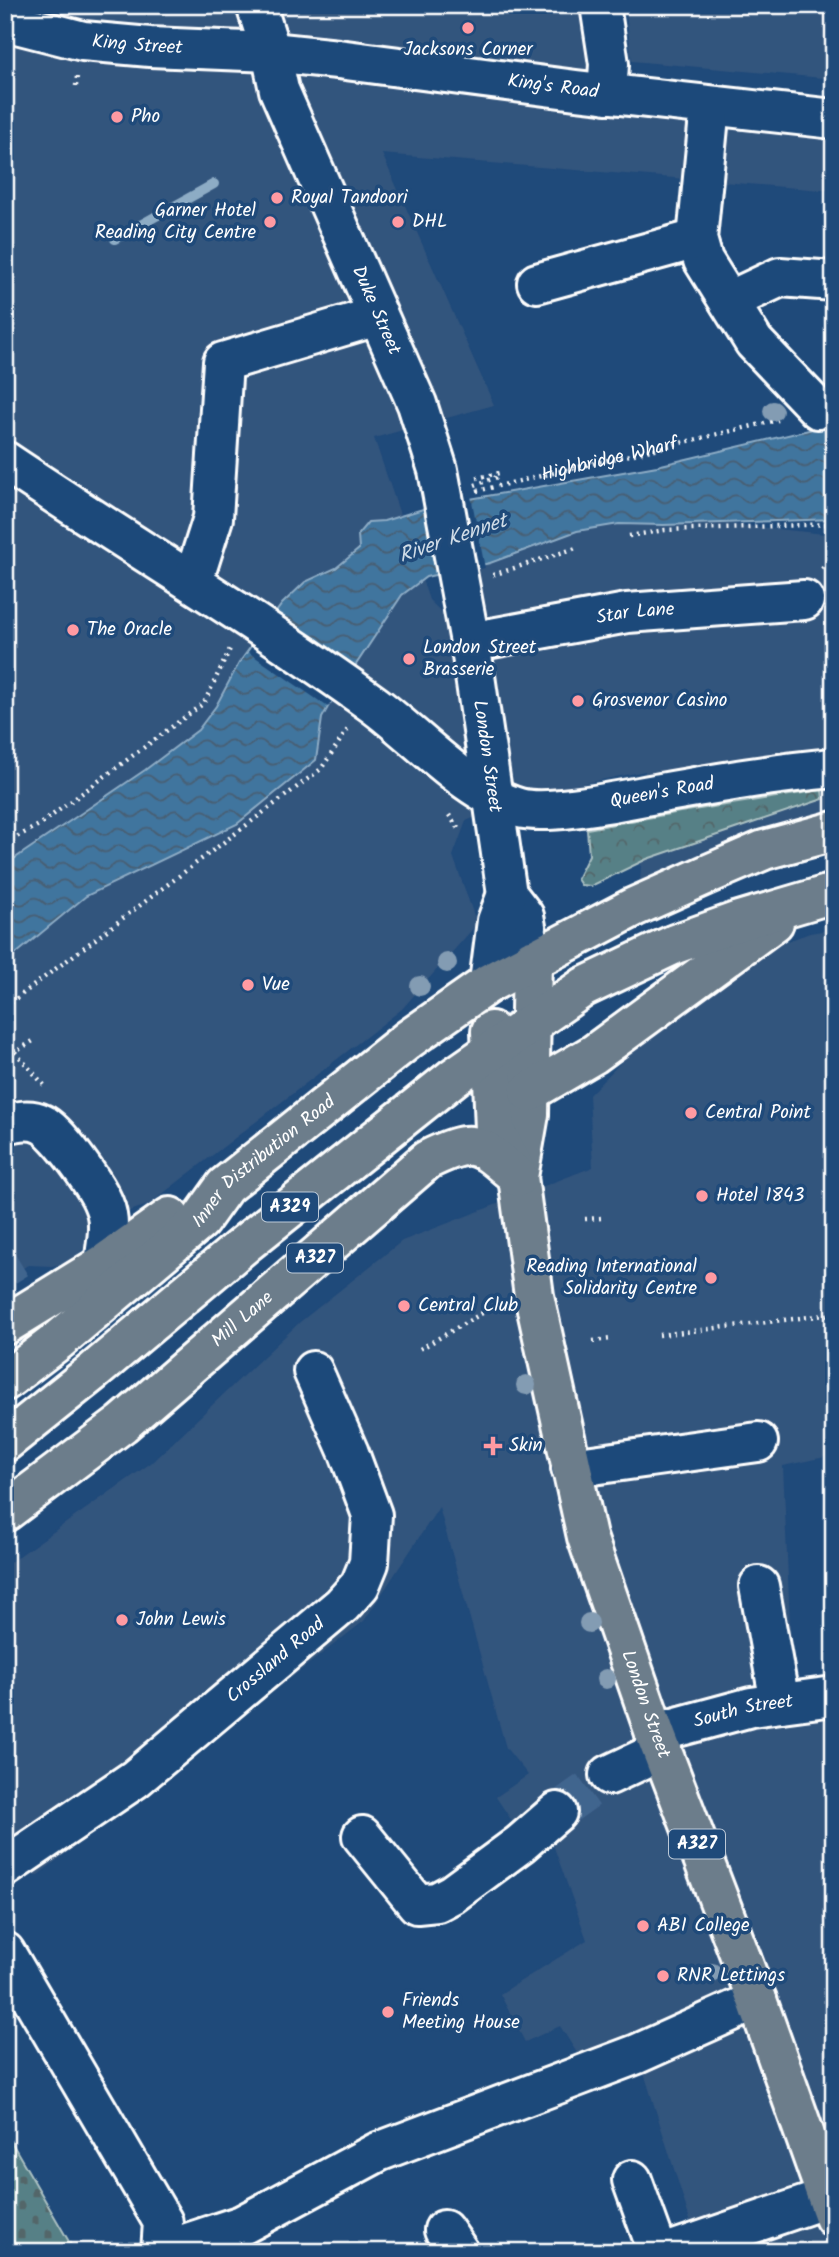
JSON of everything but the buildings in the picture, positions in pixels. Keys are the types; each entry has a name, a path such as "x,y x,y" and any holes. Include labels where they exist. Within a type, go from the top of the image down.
{"main road":[{"name":"A329","path":"532,959 634,907 764,850 834,831"},
{"name":"A329","path":"5,1442 246,1243 443,1086 584,987 675,943 817,898"},
{"name":"A329","path":"529,1092 594,1054 817,898"},
{"name":"Inner Distribution Road","path":"5,1381 59,1340 200,1221 225,1186 408,1040 489,983 532,959"},
{"name":"London Street","path":"532,959 529,1114 518,1177 534,1296 587,1537 659,1742 757,2000 830,2207"},
{"name":"London Street","path":"489,983 495,1130 518,1177"},
{"name":"Mill Lane","path":"5,1512 122,1424 427,1160 452,1147 470,1144 489,1152 518,1177"},
{"name":"A329","path":"5,1325 104,1264 186,1205 225,1186"}],"street":[{"name":"Duke Street","path":"256,5 271,52 279,90 417,404 432,446 456,486 472,577"},
{"path":"600,5 609,64 607,94"},
{"name":"King Street","path":"5,21 83,40 150,47 271,52"},
{"name":"King's Road","path":"271,52 834,119"},
{"path":"710,106 697,239 703,260 754,342 818,409"},
{"path":"537,283 697,239"},
{"path":"729,301 780,277 834,281"},
{"path":"192,581 214,518 223,362 377,316"},
{"name":"Queen's Road","path":"5,461 120,538 192,581 238,632 362,715 494,797 519,808 542,811 785,773 834,768"},
{"name":"London Street","path":"472,577 470,642 508,894 524,916 532,959"},
{"name":"Star Lane","path":"470,642 617,614 804,600"},
{"name":"London Street","path":"489,983 497,921 508,894"},
{"path":"5,1124 23,1119 40,1122 52,1130 70,1152 105,1205 108,1224 104,1264"},
{"name":"Crossland Road","path":"5,1867 135,1779 342,1605 360,1585 369,1563 372,1515 349,1453 313,1371"},
{"path":"571,1468 758,1442"},
{"path":"759,1586 780,1703"},
{"name":"South Street","path":"608,1775 659,1742 751,1707 834,1696"},
{"path":"362,1836 417,1904 427,1905 452,1894 520,1844 557,1812"},
{"path":"10,1970 163,2222 161,2252 242,2225 378,2152 637,2054 757,2000"},
{"path":"632,2180 658,2252"},
{"path":"669,2252 830,2207"}],"path":[{"name":"Highbridge Wharf","path":"499,473 495,478 475,485 475,492 762,425 818,409"},
{"path":"456,486 499,473 501,485"},
{"path":"629,536 665,530 834,524"},
{"path":"472,577 576,548"},
{"path":"5,843 39,825 204,704 238,632"},
{"path":"5,1007 321,769 362,715"},
{"path":"443,808 466,838"},
{"path":"5,1039 15,1052 33,1041"},
{"path":"585,1219 602,1218"},
{"path":"420,1349 505,1300 534,1296"},
{"path":"659,1335 834,1314"},
{"path":"593,1341 611,1339"}],"shaded area":[{"path":"5,5 620,5 630,77 834,99 834,191 382,154 494,405 374,438 429,600 477,647 467,568 493,563 577,531 619,524 730,524 834,535 834,824 640,887 645,771 528,795 466,821 453,856 477,924 402,1009 148,1205 92,1223 84,1248 75,1257 63,1264 52,1266 28,1265 5,1279"},
{"path":"625,5 834,5 834,79 632,61"},
{"path":"834,929 834,1455 783,1466 793,1691 834,1697 834,2252 700,2252 634,2041 577,2053 560,2026 525,2042 500,1994 587,1940 544,1819 522,1836 496,1797 528,1775 506,1748 439,1507 364,1621 38,1875 5,1874 5,1566 151,1463 300,1322 402,1241 593,1167 589,1095 651,1032 741,958 810,933"}],"green space":[{"path":"822,790 823,799 647,859 591,886 581,885 577,879 589,855 587,829"},
{"path":"5,2131 75,2252 5,2252"}],"water":[{"name":"River Kennet","path":"834,424 834,519 619,524 577,531 490,563 426,577 402,595 328,707 322,718 316,760 237,824 86,896 5,963 5,865 145,770 198,730 216,706 239,663 282,604 305,582 336,568 359,549 358,534 368,522 384,521 436,505 657,466"}],"pier":[{"path":"471,496 485,568 468,572 432,503"},
{"path":"269,622 349,677 328,707 248,652"}],"waterway":[{"path":"115,239 214,184"}],"tunnel":[{"path":"5,1267 18,1259"},
{"path":"557,1812 609,1775"}],"place":[{"name":"Jacksons Corner","path":"468,28"},
{"name":"Pho","path":"117,117"},
{"name":"Royal Tandoori","path":"277,198"},
{"name":"Garner Hotel Reading City Centre","path":"270,222"},
{"name":"DHL","path":"398,222"},
{"name":"The Oracle","path":"73,630"},
{"name":"London Street Brasserie","path":"409,659"},
{"name":"Grosvenor Casino","path":"578,701"},
{"name":"Vue","path":"248,985"},
{"name":"Central Point","path":"691,1113"},
{"name":"Hotel 1843","path":"702,1196"},
{"name":"Reading International Solidarity Centre","path":"711,1278"},
{"name":"Central Club","path":"404,1306"},
{"name":"Skin","path":"493,1446"},
{"name":"John Lewis","path":"122,1620"},
{"name":"ABI College","path":"643,1926"},
{"name":"RNR Lettings","path":"663,1976"},
{"name":"Friends Meeting House","path":"388,2012"}]}
